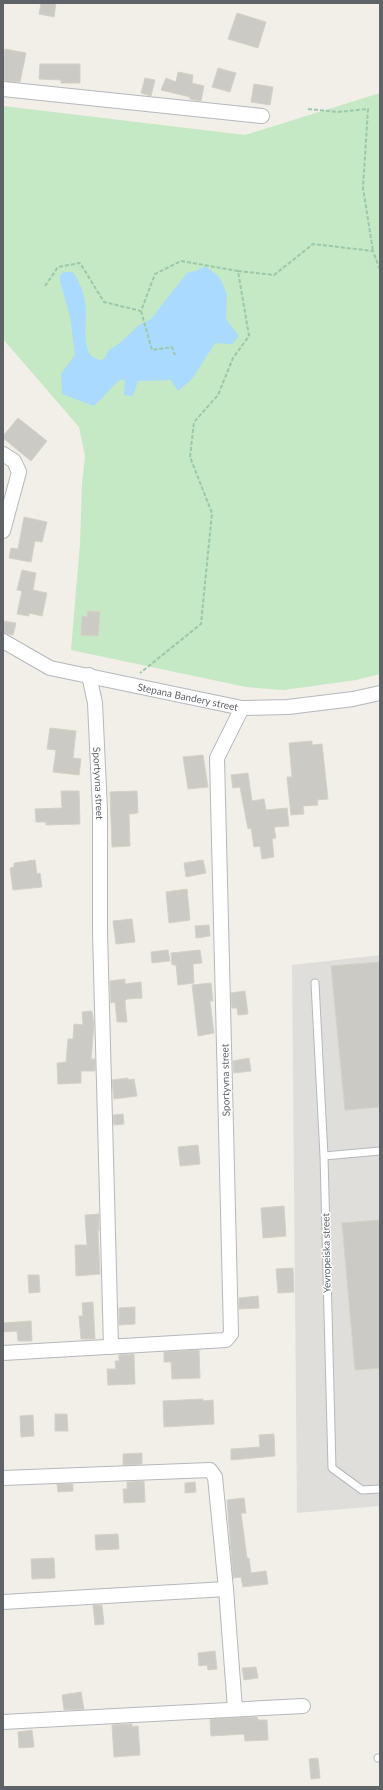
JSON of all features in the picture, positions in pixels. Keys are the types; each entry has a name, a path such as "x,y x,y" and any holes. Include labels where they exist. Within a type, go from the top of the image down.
{"street":[{"path":"3,89 262,116"},
{"path":"3,454 14,461 19,472 3,531"},
{"name":"Stepana Bandery street","path":"3,641 50,668 242,708 288,707 353,699 380,693"},
{"name":"Sportyvna street","path":"89,675 95,703 100,810 100,932 111,1347"},
{"name":"Sportyvna street","path":"3,1353 226,1340 231,1334 217,758 242,708"},
{"path":"3,1478 210,1470 215,1477 226,1589 235,1709"},
{"path":"3,1602 226,1589"},
{"path":"3,1722 303,1706"}],"lane":[{"name":"Yevropeiska street","path":"315,983 324,1156 332,1468 362,1490 380,1489"},
{"path":"324,1156 380,1151"}],"path":[{"path":"308,109 338,112 368,109 363,188 373,250 380,270"},
{"path":"175,355 172,347 152,350 141,311 155,274 181,261 238,271 274,275 313,244 373,250"},
{"path":"45,286 58,266 80,263 104,302 141,311"},
{"path":"126,684 201,624 212,513 190,457 194,422 218,395 234,358 249,336 238,271"}],"shaded area":[{"path":"380,955 380,1506 297,1513 292,965"}],"green space":[{"path":"380,93 380,674 356,680 284,690 246,687 71,650 80,544 82,484 85,456 79,427 3,339 3,106 245,135"}],"water":[{"path":"205,266 220,278 227,295 226,319 239,336 232,344 215,343 192,379 178,391 171,380 138,381 133,396 124,395 125,380 119,380 94,406 62,394 61,374 75,355 70,317 60,281 60,275 64,272 73,272 79,282 86,306 85,333 87,346 90,355 99,360 104,359 108,351 121,342 139,325 151,319 187,273 196,271"}],"building":[{"path":"41,3 56,3 54,17 39,14"},
{"path":"237,13 266,22 258,48 228,39"},
{"path":"5,49 26,53 20,82 3,81"},
{"path":"40,64 80,64 80,83 61,83 61,80 39,79"},
{"path":"218,68 236,73 230,92 212,87"},
{"path":"178,72 193,75 192,83 204,86 201,101 161,90 166,78 176,82"},
{"path":"145,78 155,80 151,96 141,93"},
{"path":"254,84 273,87 270,105 251,102"},
{"path":"18,418 47,441 31,461 3,438"},
{"path":"24,517 47,522 42,542 35,541 31,562 9,558 11,548 18,549"},
{"path":"22,570 36,573 33,590 47,593 42,616 29,613 29,616 17,614 22,591 17,590"},
{"path":"87,611 100,612 98,636 81,635 82,616 87,617"},
{"path":"3,621 16,623 13,635 3,633"},
{"path":"50,728 76,731 73,758 81,759 79,775 53,772 56,750 47,749"},
{"path":"312,741 312,745 322,744 328,799 317,800 318,805 303,806 304,814 291,815 287,777 292,777 289,743"},
{"path":"203,755 208,787 188,789 183,757"},
{"path":"248,773 252,801 264,799 266,810 287,808 289,826 274,827 276,838 272,839 274,857 262,859 260,846 254,847 251,828 248,829 240,787 233,788 231,775"},
{"path":"61,791 79,791 80,824 46,825 46,822 36,822 35,809 62,808"},
{"path":"137,791 138,813 129,814 130,846 112,847 110,792"},
{"path":"35,860 37,874 40,873 42,887 13,890 10,868 14,867 14,863"},
{"path":"203,860 206,873 186,877 184,863"},
{"path":"187,889 190,920 169,923 166,892"},
{"path":"132,919 135,942 116,944 113,921"},
{"path":"209,925 210,936 196,938 195,926"},
{"path":"168,950 170,961 152,963 151,952"},
{"path":"200,950 202,963 193,964 194,983 178,985 176,965 172,965 171,953"},
{"path":"380,962 380,1107 345,1110 331,966"},
{"path":"125,979 125,984 141,982 142,998 127,999 125,1001 127,1022 117,1022 115,1002 111,1003 110,981"},
{"path":"211,983 213,1001 210,1001 214,1033 198,1036 192,985"},
{"path":"245,991 248,1014 238,1015 237,1008 232,1008 231,993"},
{"path":"92,1011 94,1025 91,1059 95,1059 95,1071 81,1071 81,1083 58,1084 57,1063 66,1062 68,1039 73,1039 74,1024 83,1025 82,1012"},
{"path":"249,1058 251,1071 234,1073 233,1061"},
{"path":"128,1078 128,1080 134,1079 137,1096 114,1099 112,1080"},
{"path":"123,1114 124,1124 114,1125 113,1115"},
{"path":"198,1145 200,1164 180,1166 178,1147"},
{"path":"284,1206 286,1236 263,1238 261,1208"},
{"path":"99,1214 98,1231 100,1274 76,1276 75,1245 87,1245 85,1215"},
{"path":"380,1220 380,1368 355,1370 342,1223"},
{"path":"293,1268 294,1292 278,1293 276,1269"},
{"path":"28,1275 39,1275 40,1292 29,1293"},
{"path":"258,1296 259,1308 239,1309 239,1298"},
{"path":"93,1302 95,1339 81,1339 79,1316 83,1316 82,1303"},
{"path":"135,1307 135,1324 119,1325 119,1308"},
{"path":"31,1321 32,1341 18,1341 17,1331 3,1332 3,1323"},
{"path":"199,1350 200,1378 172,1379 171,1362 164,1362 164,1352"},
{"path":"134,1354 135,1384 108,1385 107,1369 116,1369 115,1361 119,1361 119,1355"},
{"path":"203,1399 203,1401 213,1400 214,1424 164,1427 163,1401"},
{"path":"55,1414 67,1414 68,1431 55,1431"},
{"path":"33,1415 34,1436 21,1437 20,1416"},
{"path":"274,1434 275,1456 231,1460 231,1449 260,1447 259,1435"},
{"path":"142,1453 142,1464 123,1465 123,1454"},
{"path":"144,1481 145,1502 124,1503 123,1489 127,1489 127,1482"},
{"path":"195,1482 196,1492 185,1493 185,1483"},
{"path":"57,1484 73,1484 73,1491 58,1492"},
{"path":"244,1498 246,1513 241,1513 247,1558 249,1558 251,1573 266,1571 268,1584 243,1587 241,1577 233,1578 227,1500"},
{"path":"118,1534 119,1549 96,1550 95,1535"},
{"path":"54,1558 55,1578 32,1579 31,1559"},
{"path":"93,1605 102,1605 104,1624 95,1625"},
{"path":"215,1651 217,1669 208,1670 207,1665 199,1666 198,1653"},
{"path":"256,1667 258,1678 244,1680 242,1668"},
{"path":"81,1692 84,1709 64,1710 62,1695"},
{"path":"257,1717 258,1720 267,1720 268,1740 245,1741 244,1734 211,1736 210,1719"},
{"path":"132,1724 132,1727 138,1726 140,1755 114,1757 112,1725"},
{"path":"32,1730 34,1747 19,1748 18,1732"},
{"path":"318,1758 320,1778 311,1779 309,1759"}]}
